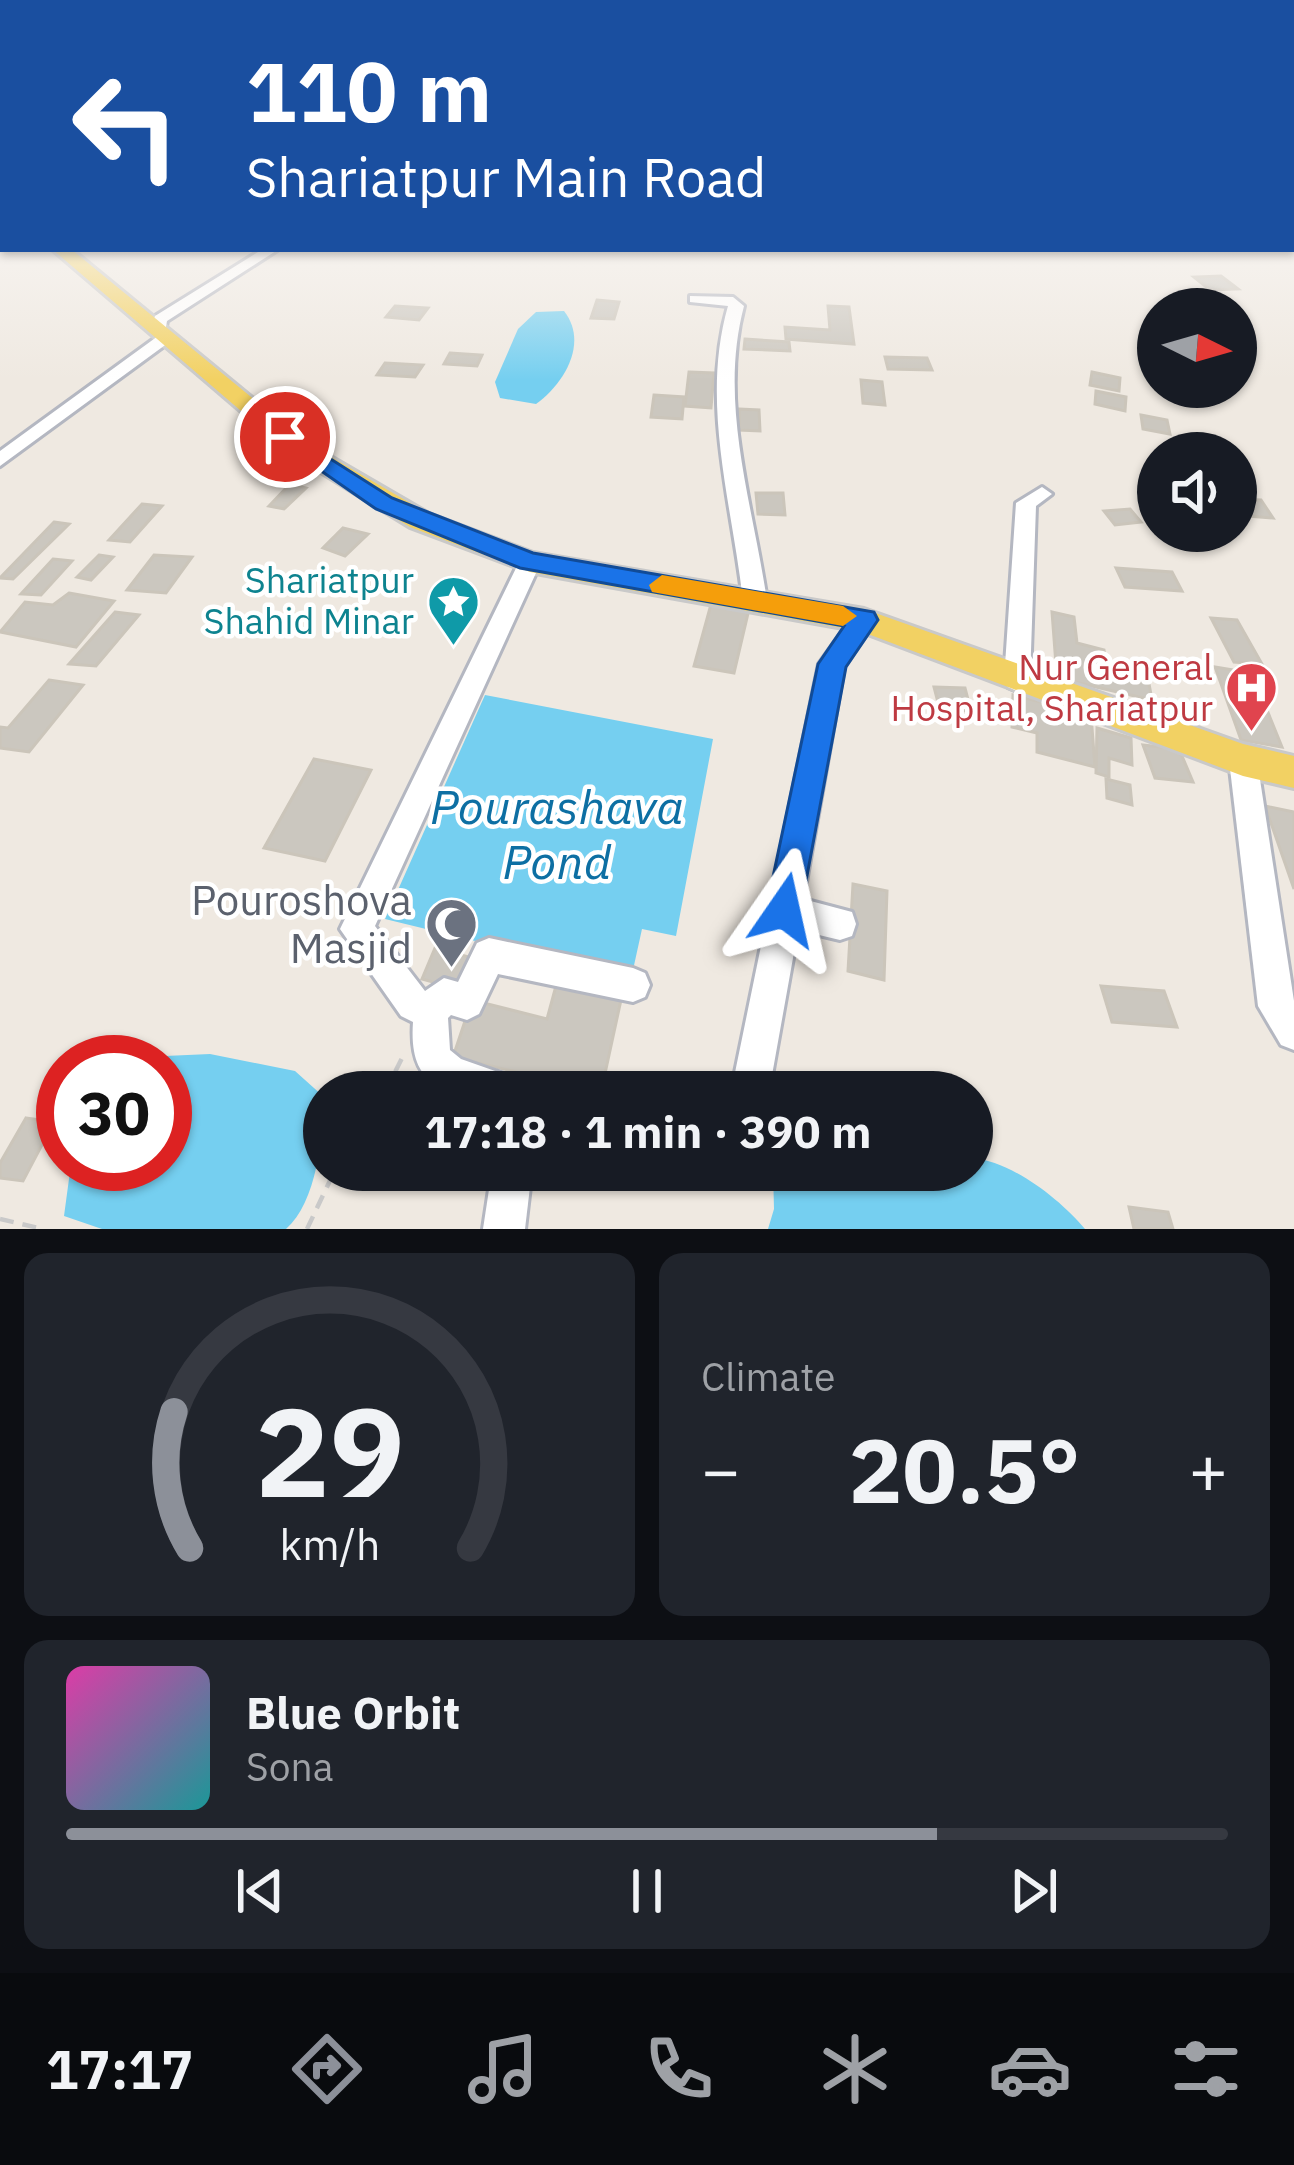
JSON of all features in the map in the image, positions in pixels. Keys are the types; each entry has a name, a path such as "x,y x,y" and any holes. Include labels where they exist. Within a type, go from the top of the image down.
{"main road":[{"path":"80,265 258,416 384,504 530,562 864,620 1243,760 1294,772"}],"street":[{"path":"0,460 162,334 160,319 246,265"},
{"path":"694,299 733,301 736,306 723,337 721,393 749,532 755,601"},
{"path":"1017,680 1026,503 1042,494"},
{"path":"431,1012 412,1004 357,929 530,562"},
{"path":"754,1071 832,664 864,620"},
{"path":"1243,760 1276,1006 1294,1032"},
{"path":"784,910 840,924"},
{"path":"447,1071 433,1063 427,1050 431,1012 444,996 466,1002 488,956 633,985"},
{"path":"504,1229 509,1191"}],"path":[{"path":"307,1229 325,1191"},
{"path":"0,1219 43,1229"}],"water":[{"path":"564,311 571,323 574,349 556,386 536,404 500,398 495,382 518,329 536,312"},
{"name":"Pourashava Pond","path":"485,695 713,739 676,936 642,929 631,979 385,919"},
{"path":"192,1055 295,1071 303,1078 303,1191 309,1191 296,1217 286,1229 102,1229 64,1216 67,1191 192,1191"},
{"path":"993,1163 1034,1183 1085,1229 768,1229 774,1191 993,1191"}],"building":[{"path":"1221,276 1237,288 1208,288 1194,277"},
{"path":"597,300 619,302 614,319 591,318"},
{"path":"395,306 428,308 419,320 386,317"},
{"path":"828,306 849,307 854,344 786,339 785,327 830,330"},
{"path":"745,339 789,342 790,351 744,349"},
{"path":"450,353 482,355 477,366 444,364"},
{"path":"885,357 927,358 932,370 888,369"},
{"path":"385,363 423,365 415,377 377,375"},
{"path":"689,372 714,373 711,408 685,406"},
{"path":"1092,372 1120,378 1119,391 1090,385"},
{"path":"861,380 882,382 885,405 863,403"},
{"path":"1096,391 1126,397 1125,411 1095,404"},
{"path":"654,395 684,397 682,419 651,417"},
{"path":"739,409 759,410 760,431 739,430"},
{"path":"1141,415 1167,420 1170,432 1159,432 1143,429"},
{"path":"290,484 306,488 284,509 269,506"},
{"path":"756,493 783,493 785,515 758,514"},
{"path":"1257,500 1261,500 1273,518 1257,517"},
{"path":"142,504 162,506 130,542 109,540"},
{"path":"1130,509 1137,522 1115,525 1104,511"},
{"path":"54,522 69,524 13,579 0,578"},
{"path":"343,528 368,534 345,556 323,548"},
{"path":"99,555 113,557 91,580 77,577"},
{"path":"154,555 192,557 166,593 127,590"},
{"path":"53,559 72,561 41,595 21,594"},
{"path":"1116,568 1172,572 1182,591 1125,587"},
{"path":"69,593 114,601 76,647 0,632 25,602 53,605"},
{"path":"713,597 750,605 734,673 694,666"},
{"path":"115,612 139,615 96,666 69,664"},
{"path":"1052,612 1074,617 1077,643 1104,650 1106,664 1147,673 1152,700 1057,678"},
{"path":"1211,618 1237,620 1262,664 1234,662"},
{"path":"1215,667 1252,673 1282,747 1241,740"},
{"path":"49,680 83,685 29,752 0,748 0,727 8,728"},
{"path":"934,687 965,688 971,711 940,710"},
{"path":"1013,695 1091,715 1095,767 1037,752 1037,733 1012,727"},
{"path":"1097,728 1131,738 1132,765 1109,758 1109,777 1096,773"},
{"path":"1143,745 1179,749 1193,782 1155,778"},
{"path":"314,759 371,770 325,861 264,848"},
{"path":"1106,779 1130,785 1132,805 1107,798"},
{"path":"1265,806 1294,812 1294,889"},
{"path":"853,884 887,891 884,980 848,971"},
{"name":"Pouroshova Masjid","path":"435,948 480,960 469,992 422,979"},
{"path":"560,971 624,986 606,1071 512,1071 453,1057 472,1000 547,1019"},
{"path":"1101,986 1164,991 1177,1027 1112,1022"},
{"path":"26,1118 36,1119 36,1156 23,1181 0,1178 0,1163"},
{"path":"1129,1207 1168,1212 1173,1229 1134,1229"}],"slow traffic":[{"path":"662,585 843,616"}],"place":[{"name":"Shariatpur Shahid Minar","path":"453,647"},
{"name":"Nur General Hospital, Shariatpur","path":"1252,734"},
{"name":"Pouroshova Masjid","path":"451,970"}],"route":[{"path":"285,437 384,504 530,562 864,620 832,664 784,910"}]}
